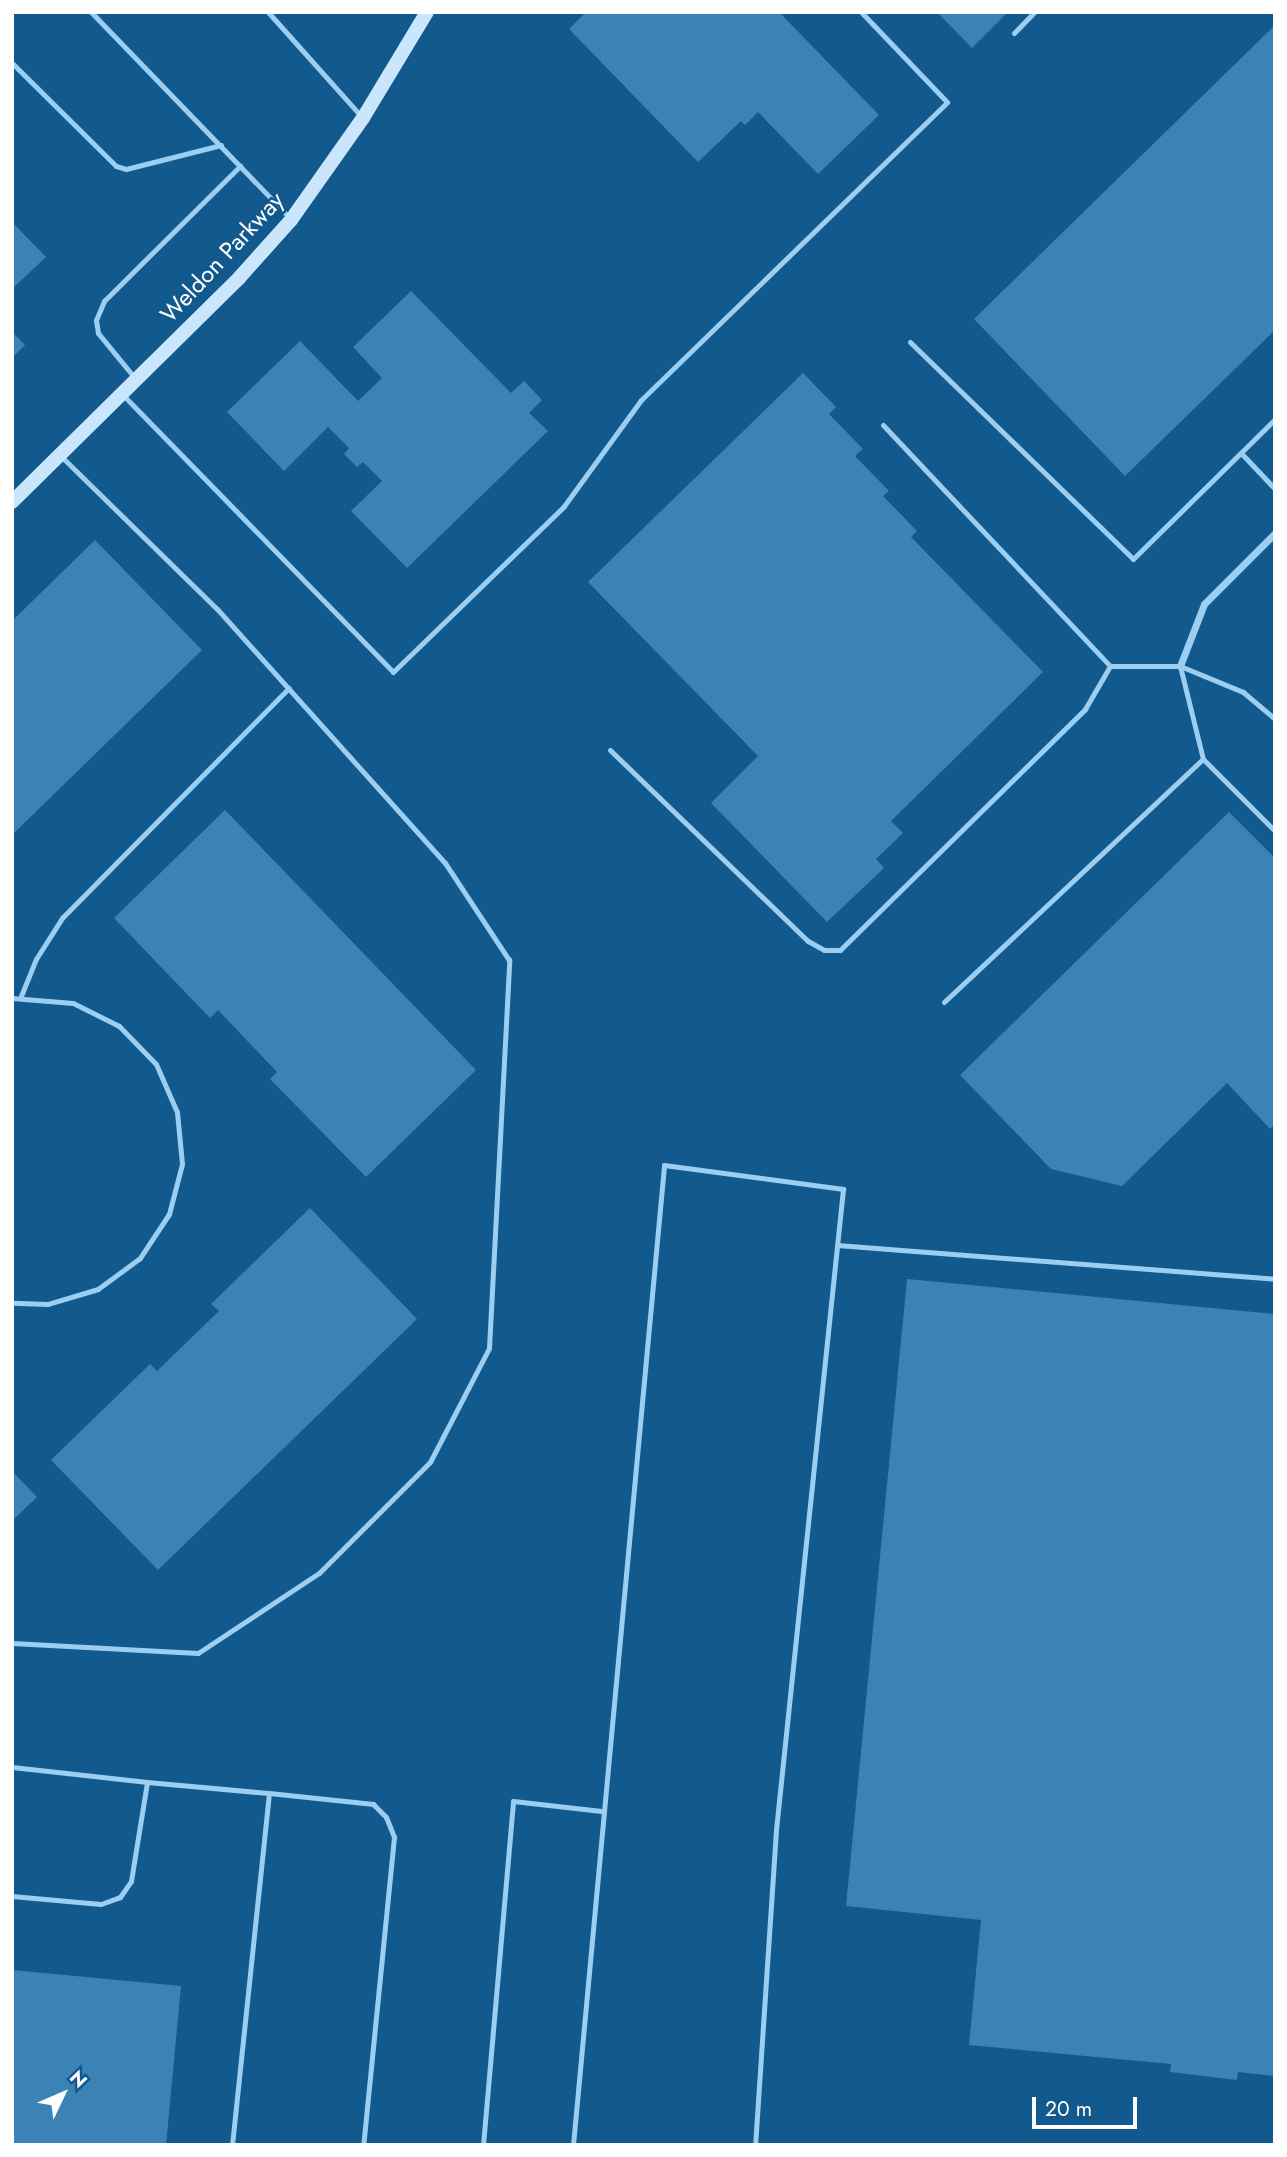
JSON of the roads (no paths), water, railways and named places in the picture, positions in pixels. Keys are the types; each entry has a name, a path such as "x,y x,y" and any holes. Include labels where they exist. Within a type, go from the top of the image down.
{"street":[{"name":"Weldon Parkway","path":"12,502 122,394 291,220 363,118 427,12"},
{"path":"1180,666 1204,604 1275,533"}],"lane":[{"path":"91,12 291,220"},
{"path":"268,12 363,118"},
{"path":"122,394 393,672 564,506 641,400 947,102 861,12"},
{"path":"1014,33 1034,12"},
{"path":"12,63 116,166 126,169 221,145"},
{"path":"136,379 98,333 96,320 104,301 240,166"},
{"path":"909,342 1133,559 1275,419"},
{"path":"883,425 1110,666 1180,666 1243,692 1275,719"},
{"path":"1241,453 1275,489"},
{"path":"12,1643 198,1653 319,1573 430,1462 489,1348 509,960 445,863 217,609 60,455"},
{"path":"610,750 808,941 824,950 840,950 1085,709 1110,666"},
{"path":"1180,666 1203,760 1275,831"},
{"path":"21,996 36,958 62,918 289,688"},
{"path":"944,1002 1203,760"},
{"path":"12,998 21,996 73,1003 119,1026 156,1064 177,1112 182,1164 169,1214 139,1258 98,1289 48,1304 12,1303"},
{"path":"573,2145 601,1811 664,1165 843,1189 776,1830 755,2145"},
{"path":"837,1245 1275,1279"},
{"path":"12,1767 373,1804 386,1817 394,1837 363,2145"},
{"path":"12,1896 101,1904 120,1897 131,1881 147,1782"},
{"path":"232,2145 269,1793"},
{"path":"483,2145 513,1801 601,1811"}]}
